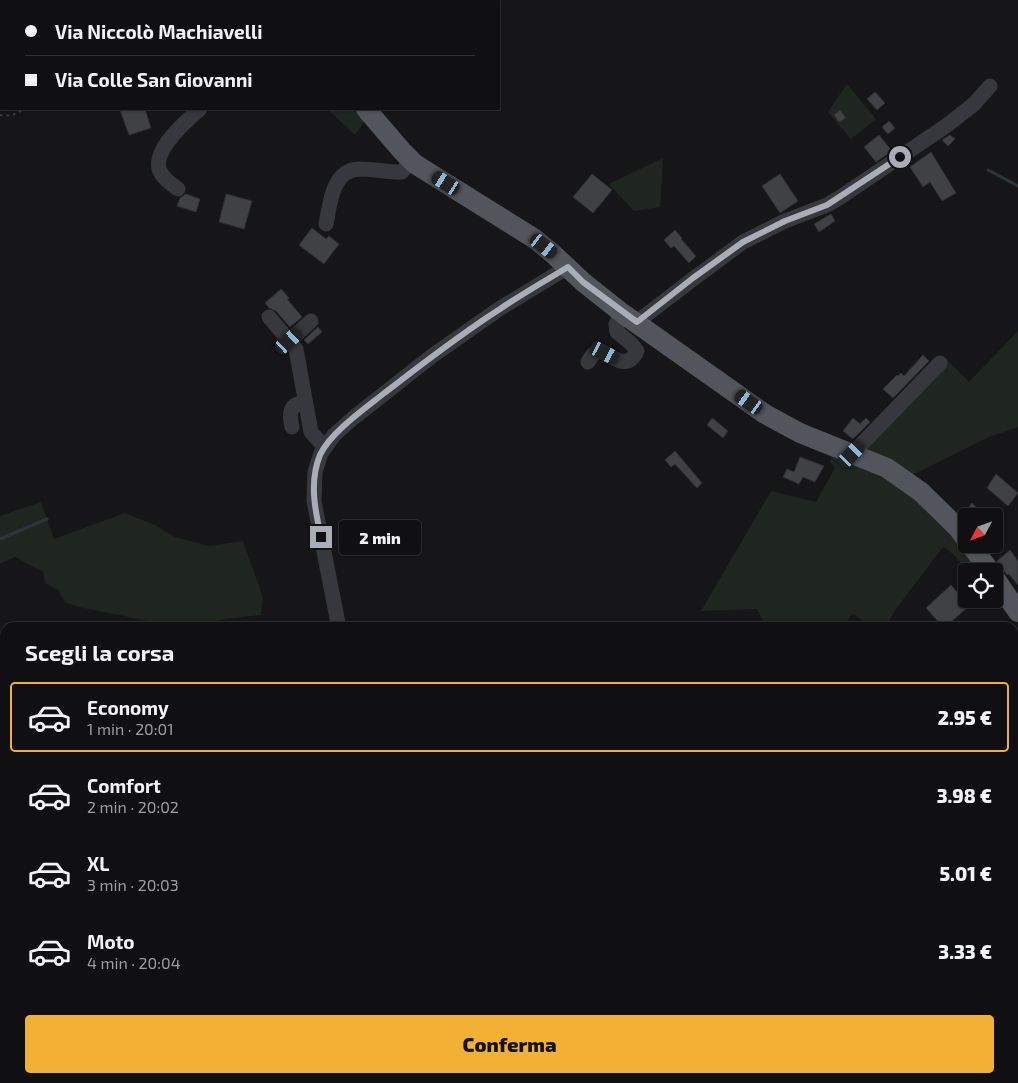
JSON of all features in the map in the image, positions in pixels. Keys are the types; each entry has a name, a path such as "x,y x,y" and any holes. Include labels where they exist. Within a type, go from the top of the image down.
{"main road":[{"path":"367,110 415,164 535,239 583,282 766,414 800,433 887,468 921,492 958,528"},
{"path":"1003,590 1018,612"}],"street":[{"path":"588,362 594,353 601,350 622,362 631,360 637,351 632,344 617,332 616,324 693,278 743,242 785,221 827,205 839,198 946,126 974,104 990,86"},
{"path":"178,189 162,175 159,168 159,159 162,150 179,128 199,110"},
{"path":"326,224 334,188 343,175 351,170 359,169 402,172 412,160"},
{"path":"338,622 314,501 314,472 321,453 334,435 352,419 432,356 499,309 568,267"},
{"path":"269,318 296,349 311,432 320,443 326,446"},
{"path":"289,341 311,321"},
{"path":"852,454 940,363"},
{"path":"292,427 290,416 292,409 300,403 305,403"}],"path":[{"path":"0,115 18,113 22,110"}],"shaded area":[{"path":"847,84 876,119 851,139 828,112"},
{"path":"328,110 364,110 366,119 355,135"},
{"path":"663,158 660,207 634,211 609,184"},
{"path":"1018,331 1018,427 989,437 908,477 860,454 946,359 969,382"},
{"path":"833,457 900,485 958,538 958,553 967,553 973,563 960,563 951,552 943,547 896,609 889,622 866,622 852,613 847,622 764,622 757,609 701,611 771,491 816,502 835,468 830,462"},
{"path":"41,502 54,539 125,513 155,525 175,537 209,546 243,541 263,597 261,615 209,622 153,622 79,607 65,602 58,590 45,583 43,572 15,557 0,564 0,516"}],"building":[{"path":"875,92 885,103 877,110 867,99"},
{"path":"120,110 145,110 151,128 129,135"},
{"path":"840,110 846,118 839,122 834,115"},
{"path":"889,121 895,128 888,134 882,127"},
{"path":"879,135 892,151 876,162 864,147"},
{"path":"950,135 955,139 948,146 942,140"},
{"path":"931,152 956,193 942,201 930,182 923,187 910,167"},
{"path":"592,174 612,190 593,213 573,197"},
{"path":"780,174 798,201 780,213 762,186"},
{"path":"186,194 200,199 196,212 177,206 180,198"},
{"path":"226,194 252,201 244,229 219,222"},
{"path":"831,214 835,221 819,232 814,224"},
{"path":"312,228 326,239 329,236 339,244 324,264 299,245"},
{"path":"675,230 696,256 689,263 674,246 671,248 664,240"},
{"path":"281,289 302,317 290,327 276,311 269,308 265,303"},
{"path":"318,327 322,332 308,344 304,340"},
{"path":"923,355 929,361 893,398 883,389 897,375 901,373 904,376"},
{"path":"712,418 728,431 723,438 707,425"},
{"path":"853,418 860,424 866,418 870,422 853,439 843,431"},
{"path":"675,451 702,483 697,488 675,464 671,467 665,460"},
{"path":"800,457 824,466 815,482 803,477 799,484 783,477 787,469 794,472"},
{"path":"996,474 1018,493 1008,506 987,488"},
{"path":"972,503 977,508 968,508"},
{"path":"1010,550 1018,561 1018,585 1003,569 1003,563 997,561"},
{"path":"951,585 958,593 958,608 967,608 951,622 939,622 926,608"}],"waterway":[{"path":"988,170 1018,186"},
{"path":"0,539 47,519"}],"route":[{"path":"321,537 314,501 314,472 321,453 334,435 432,356 499,309 568,267 583,282 637,322 743,242 785,221 827,205 900,157"}]}
